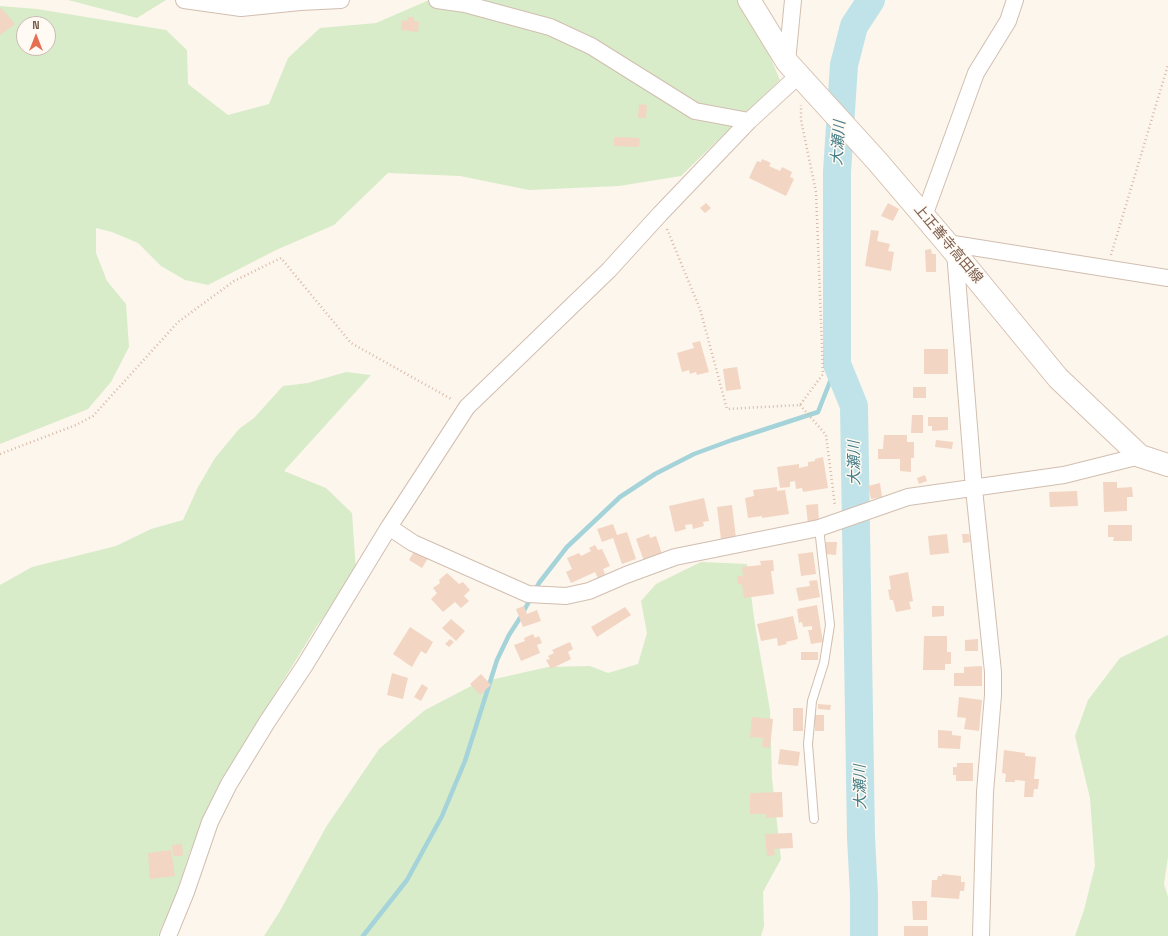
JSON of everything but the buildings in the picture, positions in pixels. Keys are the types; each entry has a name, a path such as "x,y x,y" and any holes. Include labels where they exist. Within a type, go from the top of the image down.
{"main road":[{"name":"上正善寺高田線","path":"749,0 793,68 809,101 877,161 951,247 1058,378 1140,456 1168,465"}],"street":[{"path":"184,0 241,8 300,2 341,0"},
{"path":"437,0 465,4 550,27 590,46 695,111 749,121"},
{"path":"168,936 186,892 210,822 229,784 267,722 305,665 389,527 467,407 609,270 749,121 793,68 793,0"},
{"path":"924,216 976,72 1008,21 1015,0"},
{"path":"981,936 985,792 993,695 993,672 951,247 1168,278"},
{"path":"389,527 413,543 528,594 566,596 589,591 626,574 675,557 819,528 908,497 974,489 1064,475 1140,456"}],"lane":[{"path":"814,818 808,744 812,701 824,663 830,626 819,528"}],"path":[{"path":"1107,269 1168,65"},
{"path":"800,405 823,374 816,192 802,120 809,101"},
{"path":"660,214 700,309 727,409 800,405"},
{"path":"0,454 76,425 93,416 178,322 234,281 280,258 351,343 467,407"},
{"path":"800,405 826,435 837,522"}],"green space":[{"path":"68,0 166,0 137,18"},
{"path":"429,0 746,0 780,80 681,176 619,186 529,190 460,176 388,173 334,225 276,250 208,285 185,280 161,266 138,243 112,232 96,228 96,253 107,281 126,304 129,347 111,382 88,409 0,444 0,6 37,9 166,30 187,50 188,84 228,115 269,104 288,58 320,28 376,23"},
{"path":"346,372 371,375 284,471 326,488 352,513 356,571 317,626 239,752 212,803 190,852 175,897 158,936 0,936 0,585 32,567 116,546 151,529 183,520 198,487 215,458 239,429 254,418 283,386 308,383"},
{"path":"701,562 747,564 755,625 770,710 772,778 781,859 763,892 764,926 761,936 264,936 280,911 326,827 379,749 425,710 477,683 548,667 590,666 608,673 638,664 647,633 641,601 656,584"},
{"path":"1168,635 1168,857 1164,884 1168,897 1168,936 1075,936 1084,910 1095,866 1090,798 1075,736 1088,700 1120,658"}],"waterway":[{"name":"大瀬川","path":"864,936 854,406 837,364 837,172 844,65 854,26 871,0"},
{"path":"363,936 407,880 442,816 465,761 497,660 509,635 539,583 567,547 620,497 655,474 694,454 818,412 837,364"}]}
